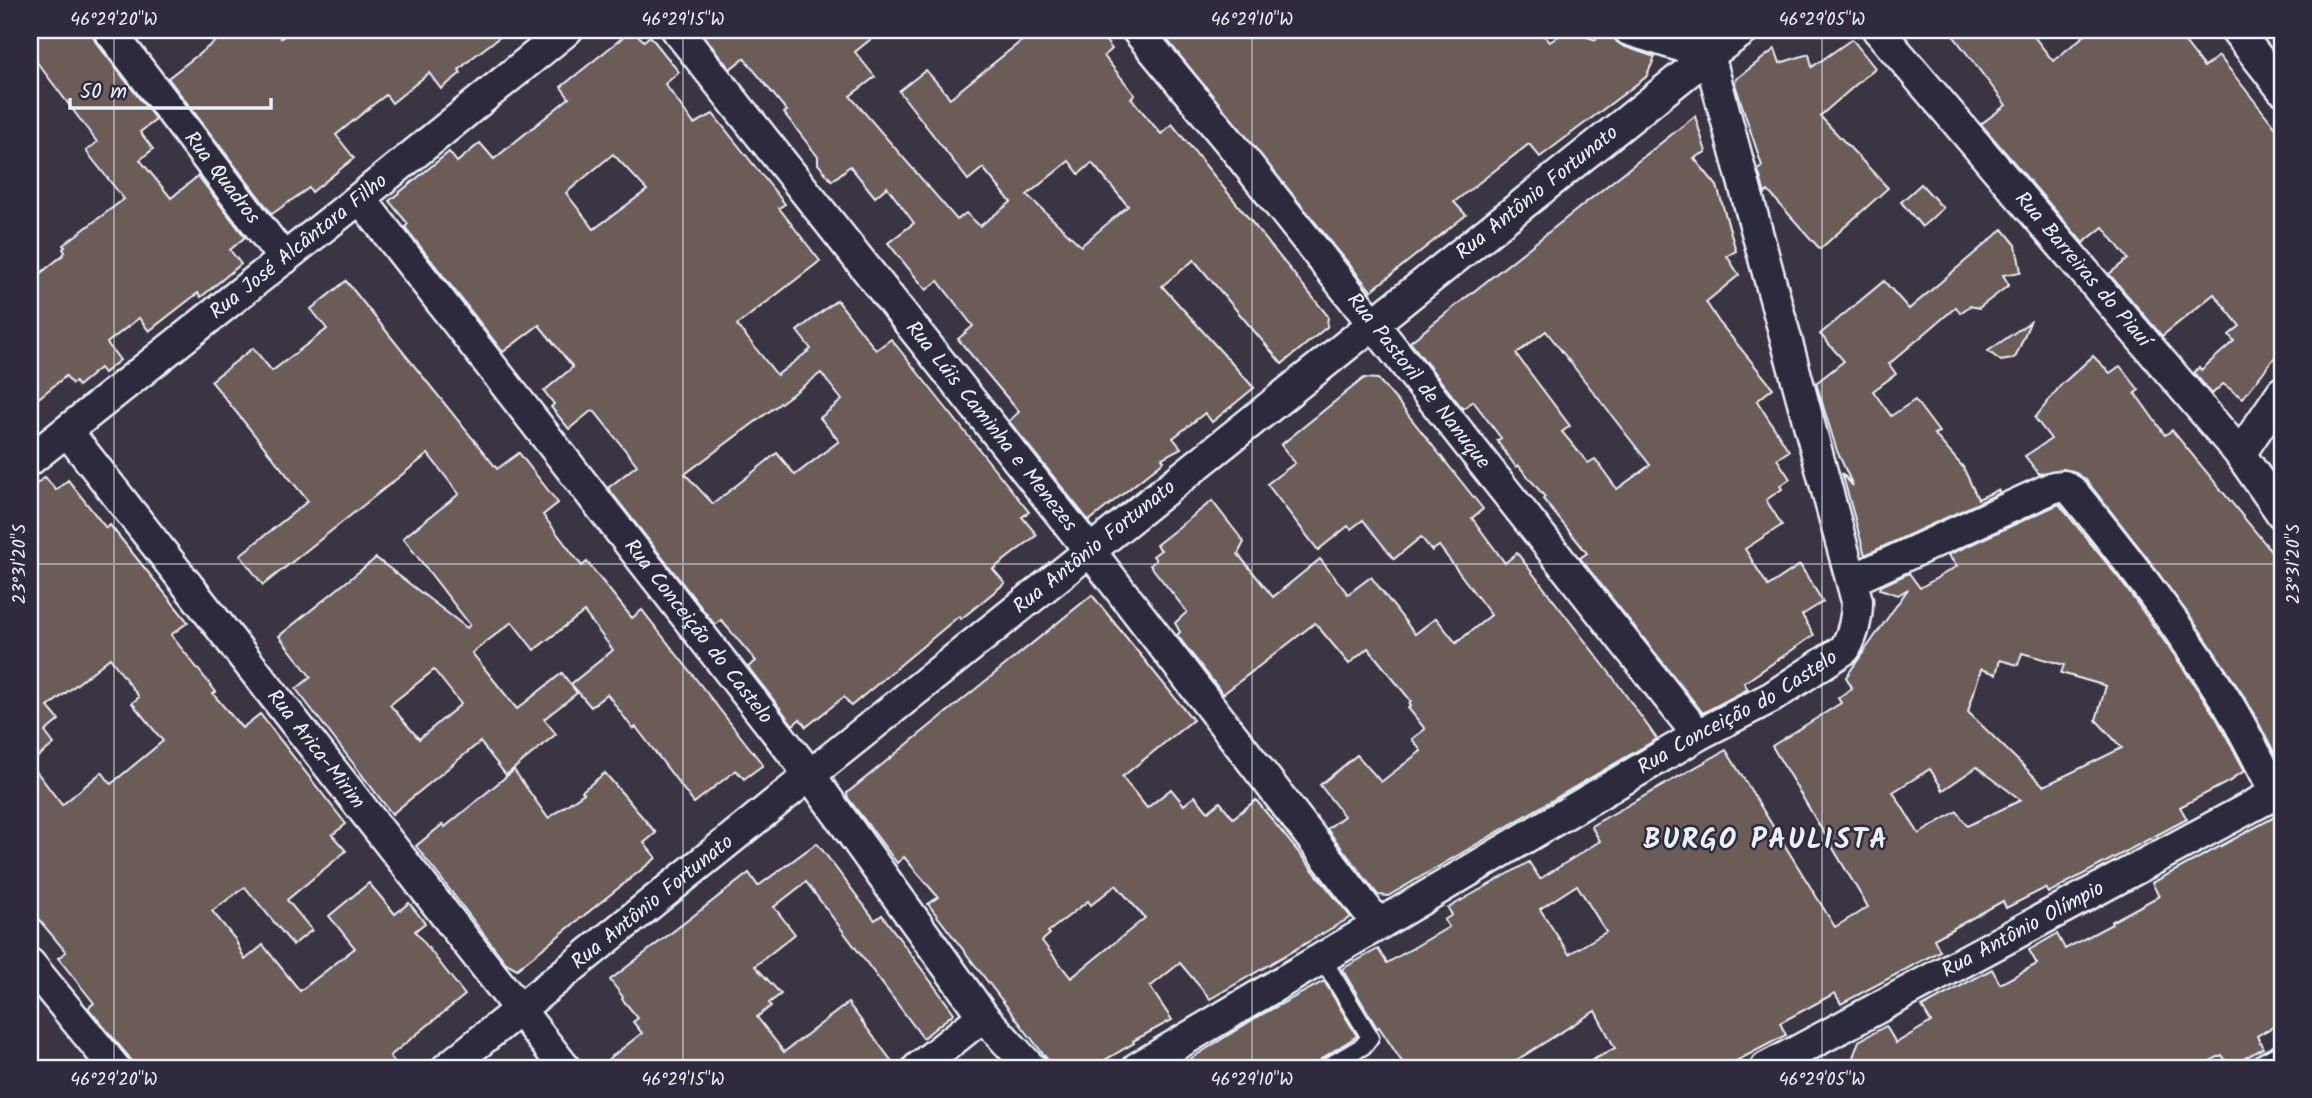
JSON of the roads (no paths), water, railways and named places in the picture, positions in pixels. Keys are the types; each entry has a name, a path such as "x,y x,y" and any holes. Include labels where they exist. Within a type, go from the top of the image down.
{"street":[{"name":"Rua Quadros","path":"109,30 284,259"},
{"name":"Rua José Alcântara Filho","path":"30,460 567,30"},
{"name":"Rua Lúis Caminha e Menezes","path":"677,30 1090,551 1378,924"},
{"name":"Rua Pastoril de Nanuque","path":"1137,30 1232,145 1698,735"},
{"path":"1629,30 1709,55"},
{"name":"Rua Antônio Fortunato","path":"447,1068 520,1012 810,775 1373,323 1744,30"},
{"name":"Rua Barreiras do Piauí","path":"1878,30 2240,454 2282,514"},
{"path":"2236,30 2282,89"},
{"name":"Rua Conceição do Castelo","path":"1137,1068 1698,735 1772,697 1845,649 1852,637 1857,617 1857,601 1852,580 1709,55"},
{"name":"Rua Conceição do Castelo","path":"360,198 810,775 983,1016 1031,1068"},
{"path":"2240,454 2282,392"},
{"name":"Rua Arica-Mirim","path":"67,430 565,1068"},
{"path":"1852,580 2054,486 2064,486 2073,491 2111,538 2204,668 2226,700 2279,791"},
{"name":"Rua Antônio Olímpio","path":"1766,1068 2279,791"},
{"path":"30,964 115,1068"},
{"path":"918,1068 983,1016"},
{"path":"2267,1068 2282,1060"}],"lane":[{"path":"1322,958 1370,1037 1363,1046 1326,1068"}],"district":[{"name":"BURGO PAULISTA","path":"1766,840"}]}
